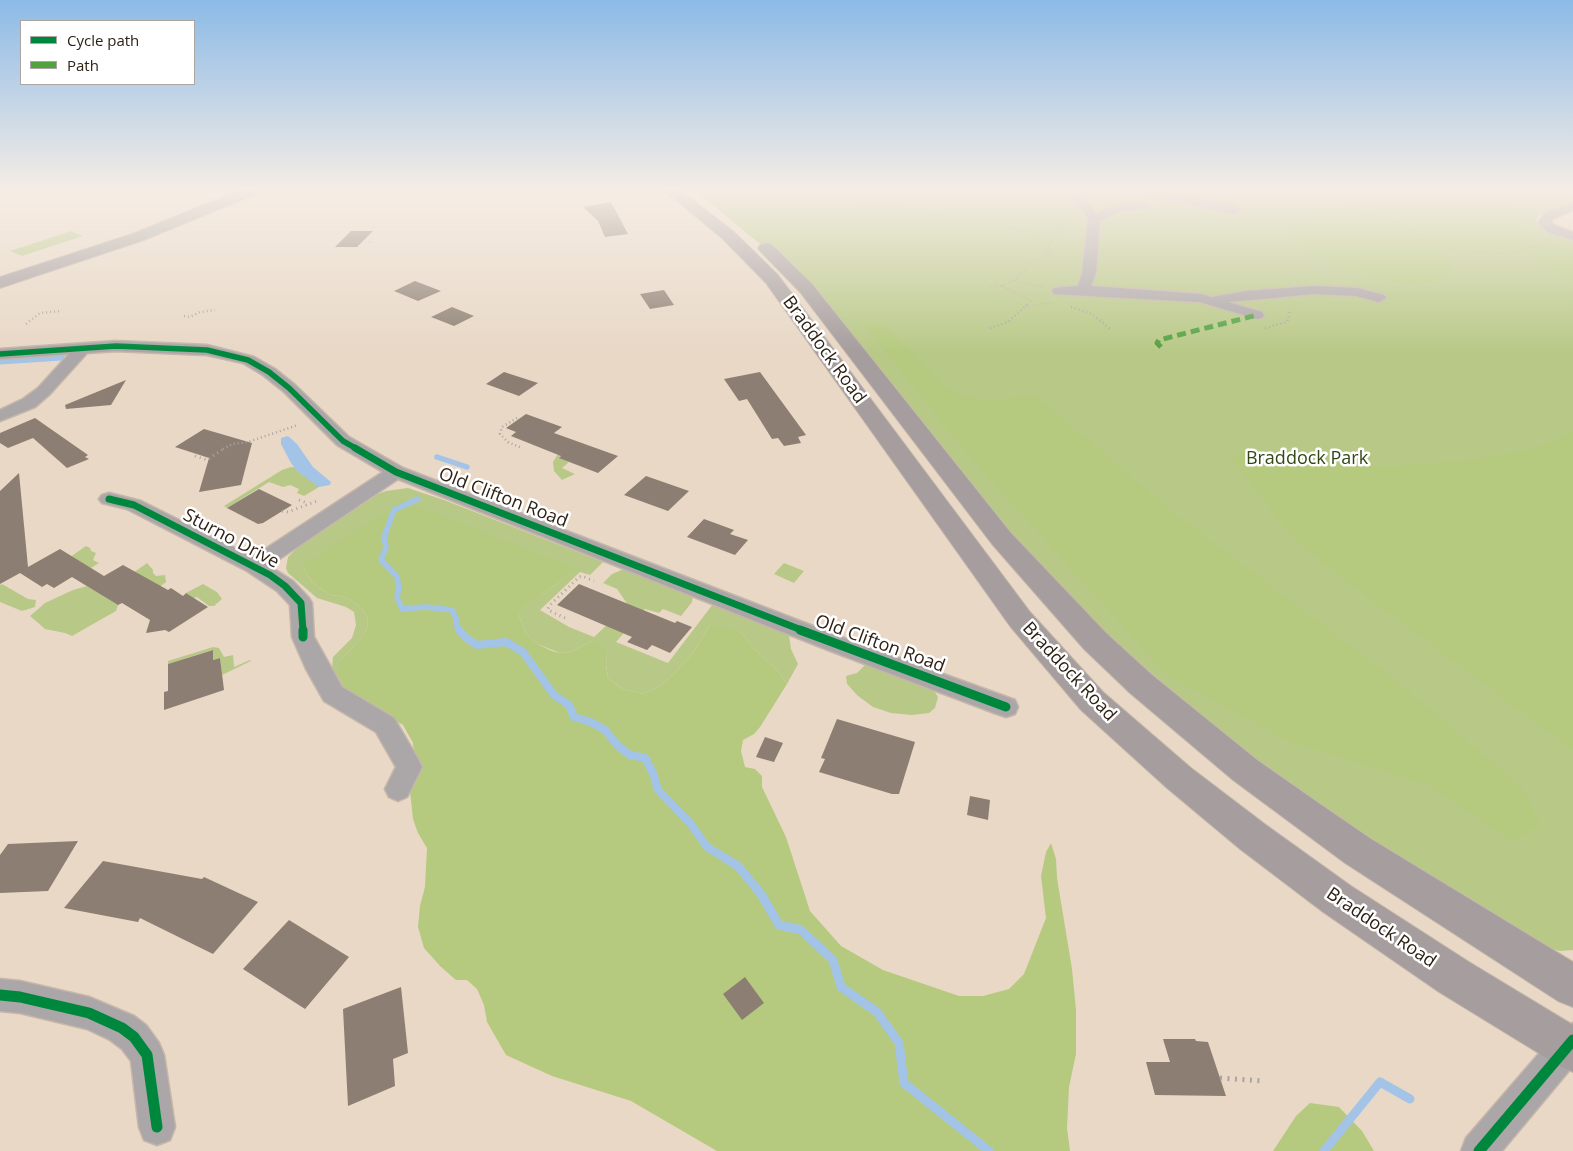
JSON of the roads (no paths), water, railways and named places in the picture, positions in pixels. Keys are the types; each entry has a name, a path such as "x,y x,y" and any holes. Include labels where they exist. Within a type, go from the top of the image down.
{"main road":[{"path":"0,273 85,245"},
{"path":"0,283 115,245"},
{"name":"Braddock Road","path":"738,245 772,278 1020,619 1092,701 1179,778 1253,838 1337,899 1454,977 1571,1046"},
{"name":"Braddock Road","path":"762,245 806,288 1001,538 1095,641 1141,684 1246,770 1311,818 1358,850 1573,986"}],"street":[{"path":"1083,290 1089,274 1092,245"},
{"path":"1057,297 1083,290 1201,298 1257,315"},
{"path":"1210,300 1314,290 1357,292 1379,298"},
{"name":"Old Clifton Road","path":"0,354 116,346 201,349 248,360 269,372 290,388 343,441 396,472 836,644 1006,706"},
{"path":"0,416 29,403 44,391 83,348"},
{"path":"254,566 396,472"},
{"name":"Sturno Drive","path":"109,499 134,505 254,566 285,586 301,603 304,637 321,674 333,694 385,725 409,767 398,789"},
{"path":"0,995 20,997 89,1013 122,1028 134,1037 147,1055 157,1127"},
{"path":"1479,1151 1571,1046"}],"water":[{"path":"288,436 297,444 313,467 331,482 330,485 319,487 298,472 281,444 281,438"}],"waterway":[{"path":"0,362 62,358"},
{"path":"437,457 467,467"},
{"path":"418,499 394,510 384,537 386,547 381,560 397,577 399,587 397,597 402,609 426,607 452,610 460,631"},
{"path":"459,630 465,637 477,645 506,642 523,652 554,695 569,705 574,717 591,722 605,730 618,746 630,755 645,758 653,773 658,790 690,823 707,847 730,861"},
{"path":"728,860 738,866 761,894 779,925 801,930 833,960 841,987 877,1012 899,1043 904,1083 989,1151"},
{"path":"1324,1151 1380,1082 1410,1099"}],"park label":[{"name":"Braddock Park","path":"1307,459"}]}
